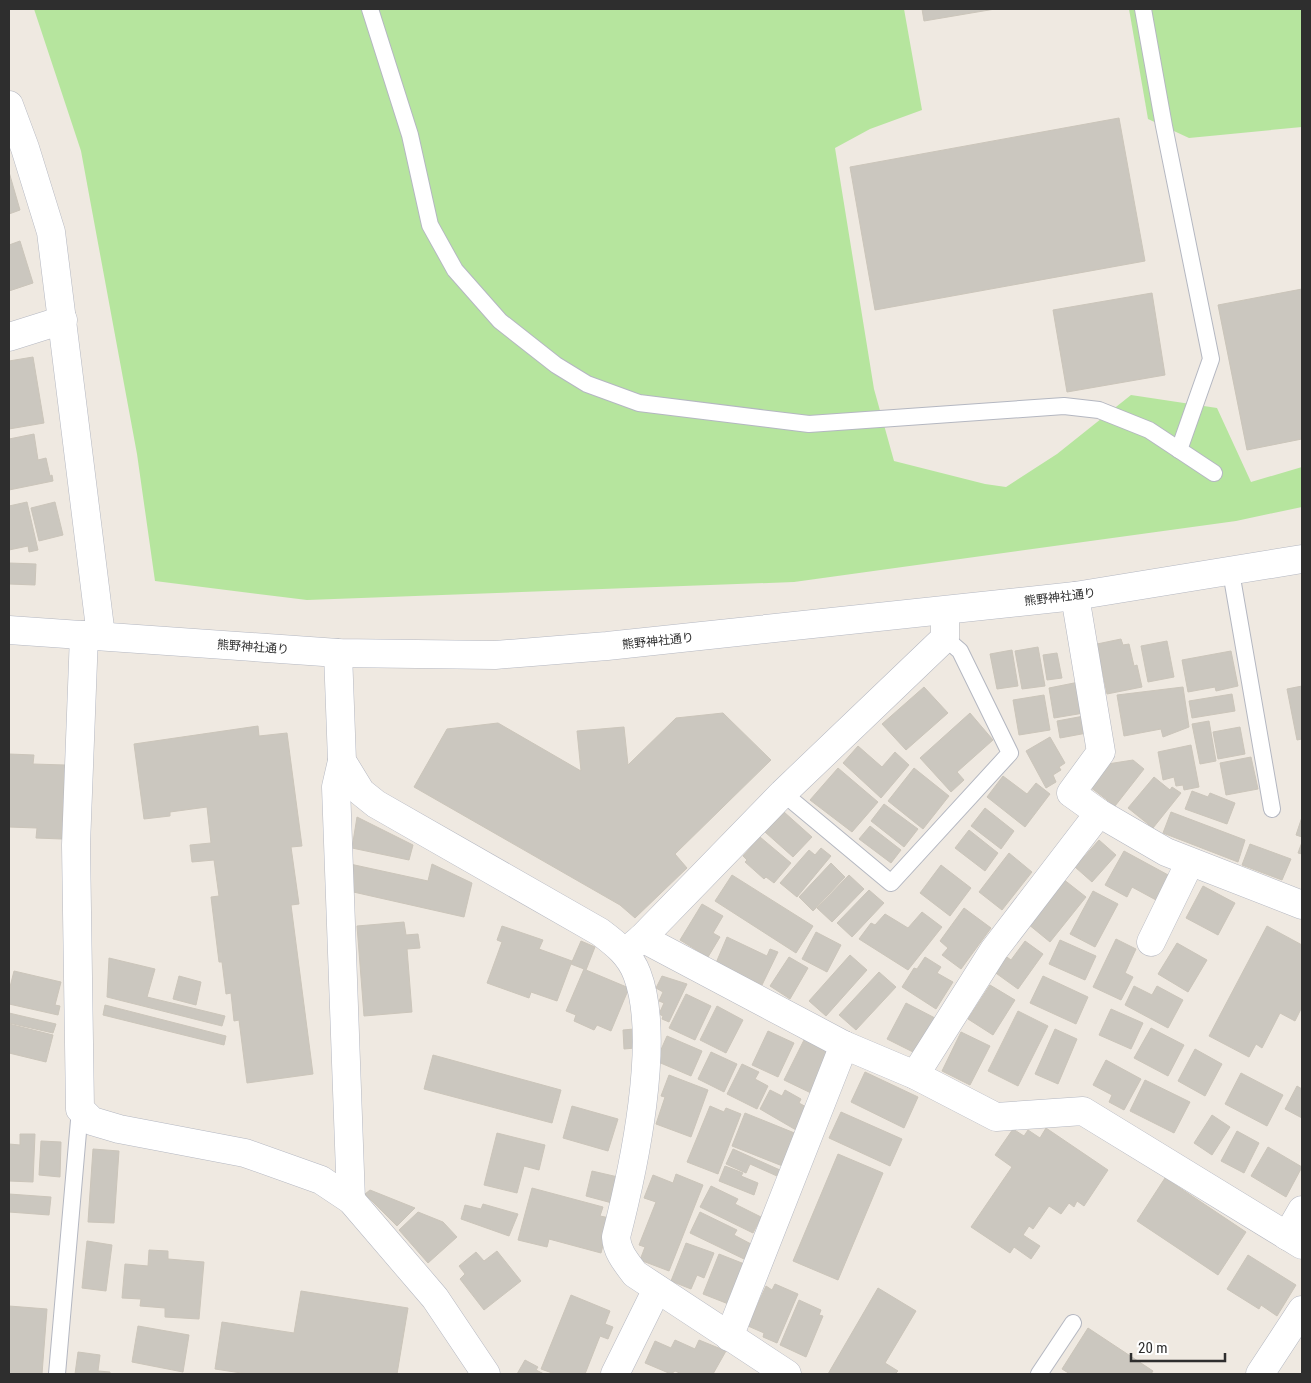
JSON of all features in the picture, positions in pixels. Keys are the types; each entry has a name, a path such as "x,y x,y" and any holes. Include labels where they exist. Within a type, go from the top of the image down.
{"street":[{"path":"9,105 25,148 51,232 63,320 93,636 76,845 80,1109 92,1121 119,1129 245,1153 321,1180 351,1200 435,1298 486,1374"},
{"path":"9,337 63,320"},
{"name":"熊野神社通り","path":"9,630 338,654 495,655 607,646 1075,596 1302,559"},
{"path":"1075,596 1101,752 1072,793 1099,813 1166,852 1302,905"},
{"path":"633,945 783,793 945,638 945,611"},
{"path":"338,654 342,761 336,787 351,1200"},
{"path":"342,761 350,779 361,792 376,804 600,932 633,945 844,1045 915,1075 996,1117 1083,1111 1294,1240 1302,1210"},
{"path":"915,1075 994,950 1099,813"},
{"path":"1151,942 1190,862"},
{"path":"633,945 637,973 643,992 646,1019 645,1068 634,1168 616,1238 617,1245 623,1259 634,1274 787,1374"},
{"path":"729,1337 844,1045"},
{"path":"615,1374 657,1289"},
{"path":"1260,1374 1302,1310"}],"lane":[{"path":"370,9 410,135 430,226 455,270 500,321 556,364 587,384 640,403 809,424 1064,406 1099,410 1149,430 1214,473"},
{"path":"1143,9 1166,136 1211,359 1179,450"},
{"path":"1231,572 1272,809"},
{"path":"783,793 891,883 1010,753 960,651 945,638"},
{"path":"57,1374 80,1109"},
{"path":"1039,1374 1073,1323"}],"green space":[{"path":"34,9 904,9 922,110 870,129 835,148 874,389 894,461 985,484 1006,487 1057,454 1131,395 1217,408 1251,482 1302,467 1302,507 1236,521 794,582 307,600 155,581 137,454 81,151"},
{"path":"1129,9 1302,9 1302,127 1189,138 1148,119"}],"building":[{"path":"922,9 995,9 924,21"},
{"path":"1119,118 1145,261 875,310 850,167"},
{"path":"9,172 20,210 9,214"},
{"path":"20,241 33,283 9,291 9,245"},
{"path":"1302,289 1302,439 1247,450 1218,305"},
{"path":"1152,293 1165,375 1067,392 1053,310"},
{"path":"33,357 44,423 9,429 9,361"},
{"path":"34,434 38,460 46,458 53,481 9,490 9,439"},
{"path":"27,502 38,550 29,552 28,546 9,550 9,506"},
{"path":"55,502 63,535 39,541 31,508"},
{"path":"9,563 36,564 35,585 9,584"},
{"path":"1121,639 1123,645 1129,644 1134,666 1137,665 1142,687 1107,694 1097,644"},
{"path":"1167,641 1174,677 1148,682 1141,646"},
{"path":"1038,647 1045,686 1022,689 1015,651"},
{"path":"1012,650 1018,686 997,689 990,654"},
{"path":"1231,651 1238,686 1216,691 1215,687 1188,692 1182,660"},
{"path":"1057,653 1062,678 1047,680 1043,655"},
{"path":"1079,682 1084,713 1054,718 1049,688"},
{"path":"1302,686 1302,739 1297,740 1287,689"},
{"path":"924,687 948,713 906,750 882,724"},
{"path":"1183,687 1189,727 1163,737 1161,729 1124,736 1117,695"},
{"path":"1232,694 1235,711 1192,718 1189,701"},
{"path":"1044,695 1050,730 1019,735 1013,700"},
{"path":"723,713 771,760 675,854 687,868 635,918 620,905 414,787 447,729 498,723 581,771 577,731 624,727 628,765 676,718"},
{"path":"970,713 993,740 957,772 964,780 951,792 920,758"},
{"path":"1084,716 1087,733 1060,738 1057,721"},
{"path":"1209,721 1216,761 1200,764 1192,724"},
{"path":"258,726 259,736 287,733 302,846 291,847 299,904 291,905 313,1074 247,1083 239,1020 234,1021 231,993 226,994 222,962 219,962 211,897 219,896 214,860 192,862 190,845 211,843 207,807 170,812 170,816 144,819 134,744"},
{"path":"1240,727 1245,754 1218,759 1213,732"},
{"path":"1050,737 1065,763 1059,767 1061,770 1053,775 1056,782 1046,788 1026,751"},
{"path":"1191,745 1199,787 1184,790 1183,785 1176,786 1174,777 1163,780 1158,752"},
{"path":"858,746 882,767 895,752 909,765 881,798 843,763"},
{"path":"9,754 34,755 33,764 65,765 62,839 36,838 37,828 9,827"},
{"path":"1251,757 1258,789 1226,795 1220,763"},
{"path":"1133,760 1144,769 1115,806 1086,784 1101,765"},
{"path":"838,768 878,802 852,832 810,800"},
{"path":"914,768 949,796 923,829 888,801"},
{"path":"1003,776 1027,794 1036,783 1050,794 1025,827 987,797"},
{"path":"1154,777 1170,790 1172,787 1181,793 1153,828 1128,808"},
{"path":"1192,791 1208,797 1210,793 1235,803 1227,824 1185,809"},
{"path":"884,804 918,829 904,847 871,821"},
{"path":"985,808 1014,831 1001,849 971,826"},
{"path":"784,812 812,837 793,857 765,832"},
{"path":"1171,812 1245,840 1238,862 1163,833"},
{"path":"357,817 413,845 409,860 352,848"},
{"path":"1302,817 1302,837 1296,835"},
{"path":"870,826 901,850 891,863 859,839"},
{"path":"969,830 998,853 985,871 955,848"},
{"path":"760,837 791,863 774,883 766,877 764,879 745,862 747,860 743,856"},
{"path":"1099,840 1116,855 1092,882 1075,867"},
{"path":"1302,842 1302,854 1298,853"},
{"path":"1250,844 1291,859 1282,880 1242,865"},
{"path":"821,848 831,856 797,897 780,883 809,850 815,855"},
{"path":"1124,851 1170,876 1156,900 1132,887 1127,897 1105,885"},
{"path":"1009,853 1032,872 1002,910 979,892"},
{"path":"831,863 845,877 813,911 799,897"},
{"path":"350,864 428,881 432,864 472,883 464,917 349,891"},
{"path":"941,865 971,888 950,916 920,893"},
{"path":"732,875 813,926 796,953 715,901"},
{"path":"849,875 864,889 832,922 817,908"},
{"path":"1063,879 1086,897 1050,942 1028,924"},
{"path":"1203,886 1235,903 1218,935 1186,918"},
{"path":"869,890 884,903 852,937 837,923"},
{"path":"1093,891 1118,904 1095,947 1070,934"},
{"path":"702,904 723,916 713,933 720,937 708,957 680,940"},
{"path":"964,908 991,928 961,969 942,955 948,948 940,941"},
{"path":"922,912 942,927 908,970 859,939 871,923 875,925 885,914 908,928"},
{"path":"404,922 406,935 418,934 420,948 407,949 412,1012 364,1016 357,926"},
{"path":"502,926 543,940 539,949 572,961 557,1001 531,992 529,998 487,983 502,942 497,940"},
{"path":"1267,926 1302,945 1302,1007 1295,1021 1280,1013 1262,1048 1256,1044 1249,1057 1209,1036"},
{"path":"816,932 841,945 827,972 802,959"},
{"path":"727,937 767,956 770,949 778,952 762,985 716,963"},
{"path":"1116,939 1136,949 1125,973 1133,977 1121,1000 1093,987"},
{"path":"1060,940 1096,956 1085,980 1049,964"},
{"path":"581,941 595,947 586,970 629,988 611,1031 597,1025 594,1030 574,1021 576,1015 566,1011 584,969 571,964"},
{"path":"1025,941 1043,954 1018,989 993,971 1004,955 1011,960"},
{"path":"1177,943 1207,960 1188,992 1158,974"},
{"path":"850,955 867,970 826,1016 809,1001"},
{"path":"789,957 808,968 790,999 770,986"},
{"path":"925,957 941,967 937,973 953,982 936,1009 902,987 914,968 917,969"},
{"path":"109,958 155,969 147,997 225,1016 222,1026 107,997"},
{"path":"14,971 61,982 55,1005 60,1006 58,1015 9,1004 9,991"},
{"path":"879,972 896,987 856,1030 839,1015"},
{"path":"179,976 201,982 196,1005 173,999"},
{"path":"662,976 687,984 669,1022 662,1019 663,1016 659,1014 664,1003 659,1001 663,992 656,988"},
{"path":"1043,976 1088,997 1076,1024 1030,1003"},
{"path":"990,985 1015,1000 993,1035 968,1019"},
{"path":"1134,986 1152,995 1157,986 1183,1000 1168,1028 1125,1005"},
{"path":"686,994 711,1006 695,1040 669,1028"},
{"path":"906,1003 935,1018 915,1053 887,1039"},
{"path":"105,1005 226,1036 224,1045 103,1015"},
{"path":"717,1006 743,1020 726,1053 700,1040"},
{"path":"1111,1009 1143,1023 1131,1049 1099,1035"},
{"path":"1018,1011 1048,1026 1018,1086 988,1071"},
{"path":"9,1013 56,1024 53,1033 9,1023"},
{"path":"9,1024 53,1035 46,1062 9,1053"},
{"path":"1151,1028 1184,1045 1168,1076 1134,1058"},
{"path":"634,1029 635,1048 624,1049 623,1030"},
{"path":"1055,1029 1077,1039 1058,1084 1035,1074"},
{"path":"768,1031 794,1043 778,1077 752,1065"},
{"path":"961,1032 990,1046 970,1085 942,1071"},
{"path":"667,1036 702,1051 691,1076 656,1061"},
{"path":"806,1036 833,1050 811,1093 784,1080"},
{"path":"1195,1049 1222,1064 1205,1096 1178,1081"},
{"path":"711,1052 737,1064 724,1092 698,1079"},
{"path":"433,1055 561,1090 552,1123 424,1089"},
{"path":"1106,1060 1141,1079 1124,1110 1109,1102 1112,1095 1093,1085"},
{"path":"742,1064 759,1072 755,1079 768,1086 757,1109 727,1094"},
{"path":"865,1072 918,1097 904,1128 851,1102"},
{"path":"1241,1073 1283,1095 1267,1126 1225,1104"},
{"path":"669,1075 708,1090 691,1137 656,1124 665,1097 661,1096"},
{"path":"1145,1080 1190,1102 1174,1133 1130,1111"},
{"path":"1297,1086 1302,1089 1302,1118 1285,1109"},
{"path":"770,1090 782,1096 785,1090 801,1099 799,1103 808,1108 796,1130 760,1109"},
{"path":"572,1106 618,1119 608,1151 563,1138"},
{"path":"710,1106 724,1112 726,1108 741,1114 718,1174 687,1162"},
{"path":"841,1112 902,1139 890,1166 829,1138"},
{"path":"745,1113 797,1134 785,1167 732,1146"},
{"path":"1212,1115 1230,1127 1212,1155 1194,1143"},
{"path":"1046,1128 1108,1170 1084,1206 1077,1201 1074,1207 1069,1203 1061,1214 1049,1206 1033,1229 1029,1226 1023,1235 1040,1246 1031,1259 1014,1247 1010,1253 971,1227 1012,1167 995,1155 1013,1129 1024,1136 1028,1130 1040,1138"},
{"path":"1237,1131 1259,1143 1244,1173 1221,1161"},
{"path":"497,1133 545,1145 539,1170 524,1166 517,1193 484,1185"},
{"path":"20,1134 35,1134 33,1182 9,1181 9,1144 20,1145"},
{"path":"41,1141 61,1142 60,1177 39,1175"},
{"path":"1268,1147 1302,1167 1286,1197 1251,1176"},
{"path":"93,1149 119,1151 114,1223 88,1222"},
{"path":"733,1149 780,1170 777,1176 750,1164 746,1173 726,1164"},
{"path":"838,1154 883,1173 838,1280 793,1261"},
{"path":"725,1166 743,1173 741,1176 758,1183 754,1195 719,1181"},
{"path":"592,1171 618,1177 612,1203 586,1196"},
{"path":"676,1174 703,1185 669,1271 640,1260 645,1247 639,1245 656,1202 644,1198 653,1175 673,1183"},
{"path":"1165,1178 1246,1232 1218,1275 1137,1221"},
{"path":"711,1186 738,1199 735,1204 761,1217 753,1233 700,1207"},
{"path":"532,1188 603,1207 600,1216 610,1218 601,1253 549,1239 547,1247 518,1240"},
{"path":"370,1190 415,1208 397,1226 365,1194"},
{"path":"9,1194 51,1197 49,1215 9,1212"},
{"path":"483,1204 518,1214 509,1236 461,1219 465,1205 481,1209"},
{"path":"418,1212 443,1222 457,1237 428,1263 399,1230"},
{"path":"700,1212 737,1230 734,1235 751,1244 744,1259 690,1233"},
{"path":"87,1241 112,1245 106,1291 82,1288"},
{"path":"686,1243 714,1253 704,1278 697,1275 691,1289 671,1281"},
{"path":"149,1250 168,1251 168,1259 204,1262 199,1319 165,1317 165,1308 140,1306 141,1299 122,1298 125,1264 148,1266"},
{"path":"497,1251 521,1281 484,1310 460,1279 465,1274 459,1266 476,1252 484,1261"},
{"path":"719,1254 747,1265 731,1305 703,1294"},
{"path":"1248,1255 1296,1285 1277,1316 1261,1305 1259,1309 1227,1289"},
{"path":"775,1284 798,1294 777,1343 763,1337 764,1333 748,1326 766,1286 772,1290"},
{"path":"878,1288 916,1311 885,1363 898,1371 895,1374 828,1374"},
{"path":"301,1291 408,1308 397,1374 248,1374 215,1369 222,1322 294,1333"},
{"path":"571,1295 610,1311 605,1324 613,1327 608,1339 600,1336 585,1374 555,1374 541,1369"},
{"path":"799,1300 821,1310 819,1315 823,1316 806,1357 780,1345"},
{"path":"9,1306 47,1309 42,1374 9,1374"},
{"path":"138,1326 189,1335 183,1372 132,1362"},
{"path":"1088,1328 1153,1371 1151,1374 1070,1374 1062,1369"},
{"path":"675,1340 695,1349 699,1340 726,1351 713,1374 682,1374 675,1371 671,1374 645,1363 655,1341 671,1348"},
{"path":"78,1352 100,1355 98,1371 110,1372 110,1374 75,1374"},
{"path":"525,1360 538,1367 536,1370 544,1374 517,1374"}]}
